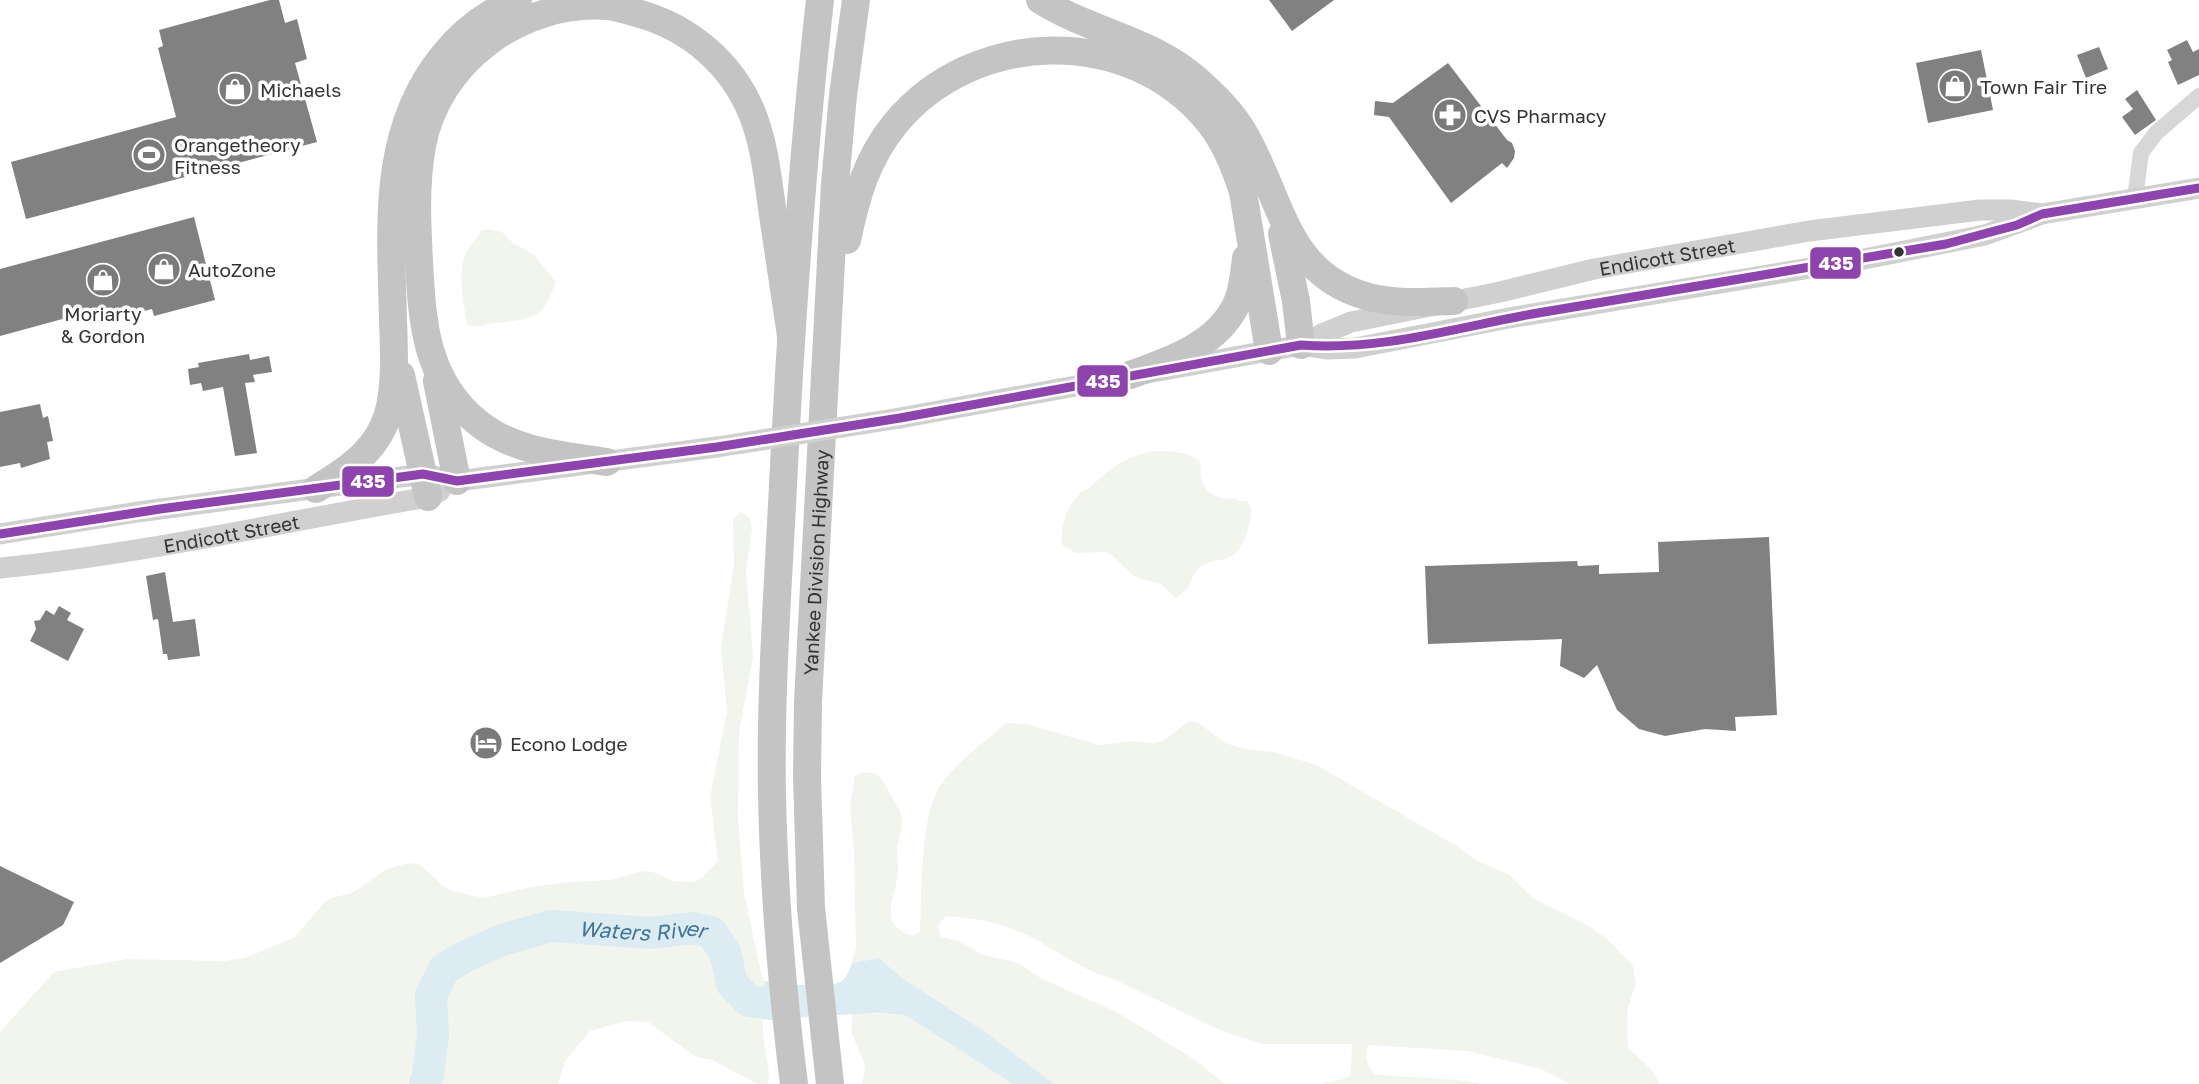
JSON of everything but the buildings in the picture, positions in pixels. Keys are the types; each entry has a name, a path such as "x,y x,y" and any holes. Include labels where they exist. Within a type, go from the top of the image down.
{"highway":[{"path":"316,489 338,476 375,443 385,423 391,401 394,342 392,189 408,115 419,91 455,41 480,20 518,0"},
{"name":"Yankee Division Highway","path":"794,1084 780,964 772,769 791,336 820,0"},
{"name":"Yankee Division Highway","path":"830,1084 815,960 808,842 808,715 836,172 856,0"},
{"path":"1040,0 1137,44 1193,76 1230,113 1245,134 1293,241 1307,261 1325,278 1348,291 1371,298 1399,302 1454,302"},
{"path":"457,481 420,296 417,180 422,144 433,109 451,76 497,32 551,9 607,6 656,19 677,29 699,43 723,64 741,90 761,140 791,336"},
{"path":"828,332 855,198 878,147 912,105 942,82 966,69 1008,55 1035,50 1066,50 1101,55 1150,74 1208,121 1236,170 1246,213 1269,351"},
{"path":"1277,207 1296,301 1301,345"},
{"path":"1130,375 1188,351 1215,332 1229,317 1237,304 1243,282 1246,213"},
{"path":"394,342 426,486"},
{"path":"433,364 447,391 493,435 539,450 607,462"}],"main road":[{"name":"Endicott Street","path":"1301,345 1328,349 1355,348 1523,316 1859,260 1985,235 2042,214 2199,188"},
{"name":"Endicott Street","path":"0,568 95,555 426,486 717,447 900,418 1301,345 1351,322 1454,302 1606,266 1822,230 1980,210 2042,214"},
{"name":"Endicott Street","path":"0,534 138,512 316,489 426,486"}],"street":[{"path":"2135,198 2141,153 2156,133 2199,96"}],"shaded area":[{"path":"488,229 502,232 513,243 534,255 556,282 546,304 534,315 518,320 471,326 468,325 463,300 463,263 466,252 481,231"},
{"path":"1158,451 1181,453 1196,459 1201,463 1201,479 1208,491 1219,497 1247,501 1251,508 1250,521 1240,548 1230,557 1199,568 1187,588 1176,598 1161,584 1135,577 1106,552 1076,553 1062,545 1066,516 1082,491 1128,459"},
{"path":"741,512 750,518 752,529 746,571 753,658 739,731 738,817 744,893 765,981 762,1018 768,1084 757,1084 712,1060 696,1057 648,1022 626,1021 590,1031 565,1061 558,1084 0,1084 0,1032 54,972 127,959 224,961 245,958 295,937 331,898 352,893 387,869 408,863 419,864 452,891 484,898 568,882 611,880 642,871 653,872 673,881 694,882 703,877 718,861 710,797 727,712 721,648 734,563 733,520"},
{"path":"1189,721 1199,723 1225,743 1245,749 1274,752 1316,765 1457,846 1476,860 1509,875 1534,899 1587,925 1607,939 1633,966 1636,983 1627,1011 1628,1049 1651,1069 1659,1084 1571,1084 1541,1069 1467,1051 1368,1045 1367,1060 1374,1074 1481,1084 1321,1084 1351,1075 1352,1044 1262,1044 1220,1030 1091,971 1021,932 990,922 946,916 938,926 941,937 958,941 984,955 1018,963 1042,979 1115,1011 1194,1059 1224,1084 1054,1084 984,1031 902,978 881,958 852,963 856,947 854,850 850,807 855,775 871,773 879,777 901,814 897,851 898,873 891,916 899,929 913,936 920,931 927,822 937,791 959,764 1006,723 1027,724 1099,745 1163,741"},
{"path":"880,958 902,978 984,1031 1054,1084 1013,1084 905,1015 876,1013 762,1019 765,981 823,986 844,979 852,963"},
{"path":"853,1013 905,1015 1013,1084 862,1084 865,1066 851,1031"}],"waterway":[{"name":"Waters River","path":"425,1084 433,1035 431,995 444,969 502,940 551,926 651,933 692,928 711,932 725,952 732,984 749,1001 771,1004 806,1001"}],"transit line":[{"name":"435","path":"0,534 160,509 423,474 457,481 717,447 900,418 1301,345 1389,342 1532,314 1946,244 2017,225 2042,214 2199,188"}],"place":[{"name":"Town Fair Tire","path":"1955,86"},
{"name":"Michaels","path":"235,89"},
{"name":"CVS Pharmacy","path":"1450,115"},
{"name":"Orangetheory Fitness","path":"149,155"},
{"name":"AutoZone","path":"164,269"},
{"name":"Moriarty & Gordon","path":"103,280"},
{"name":"Econo Lodge","path":"486,743"}]}
